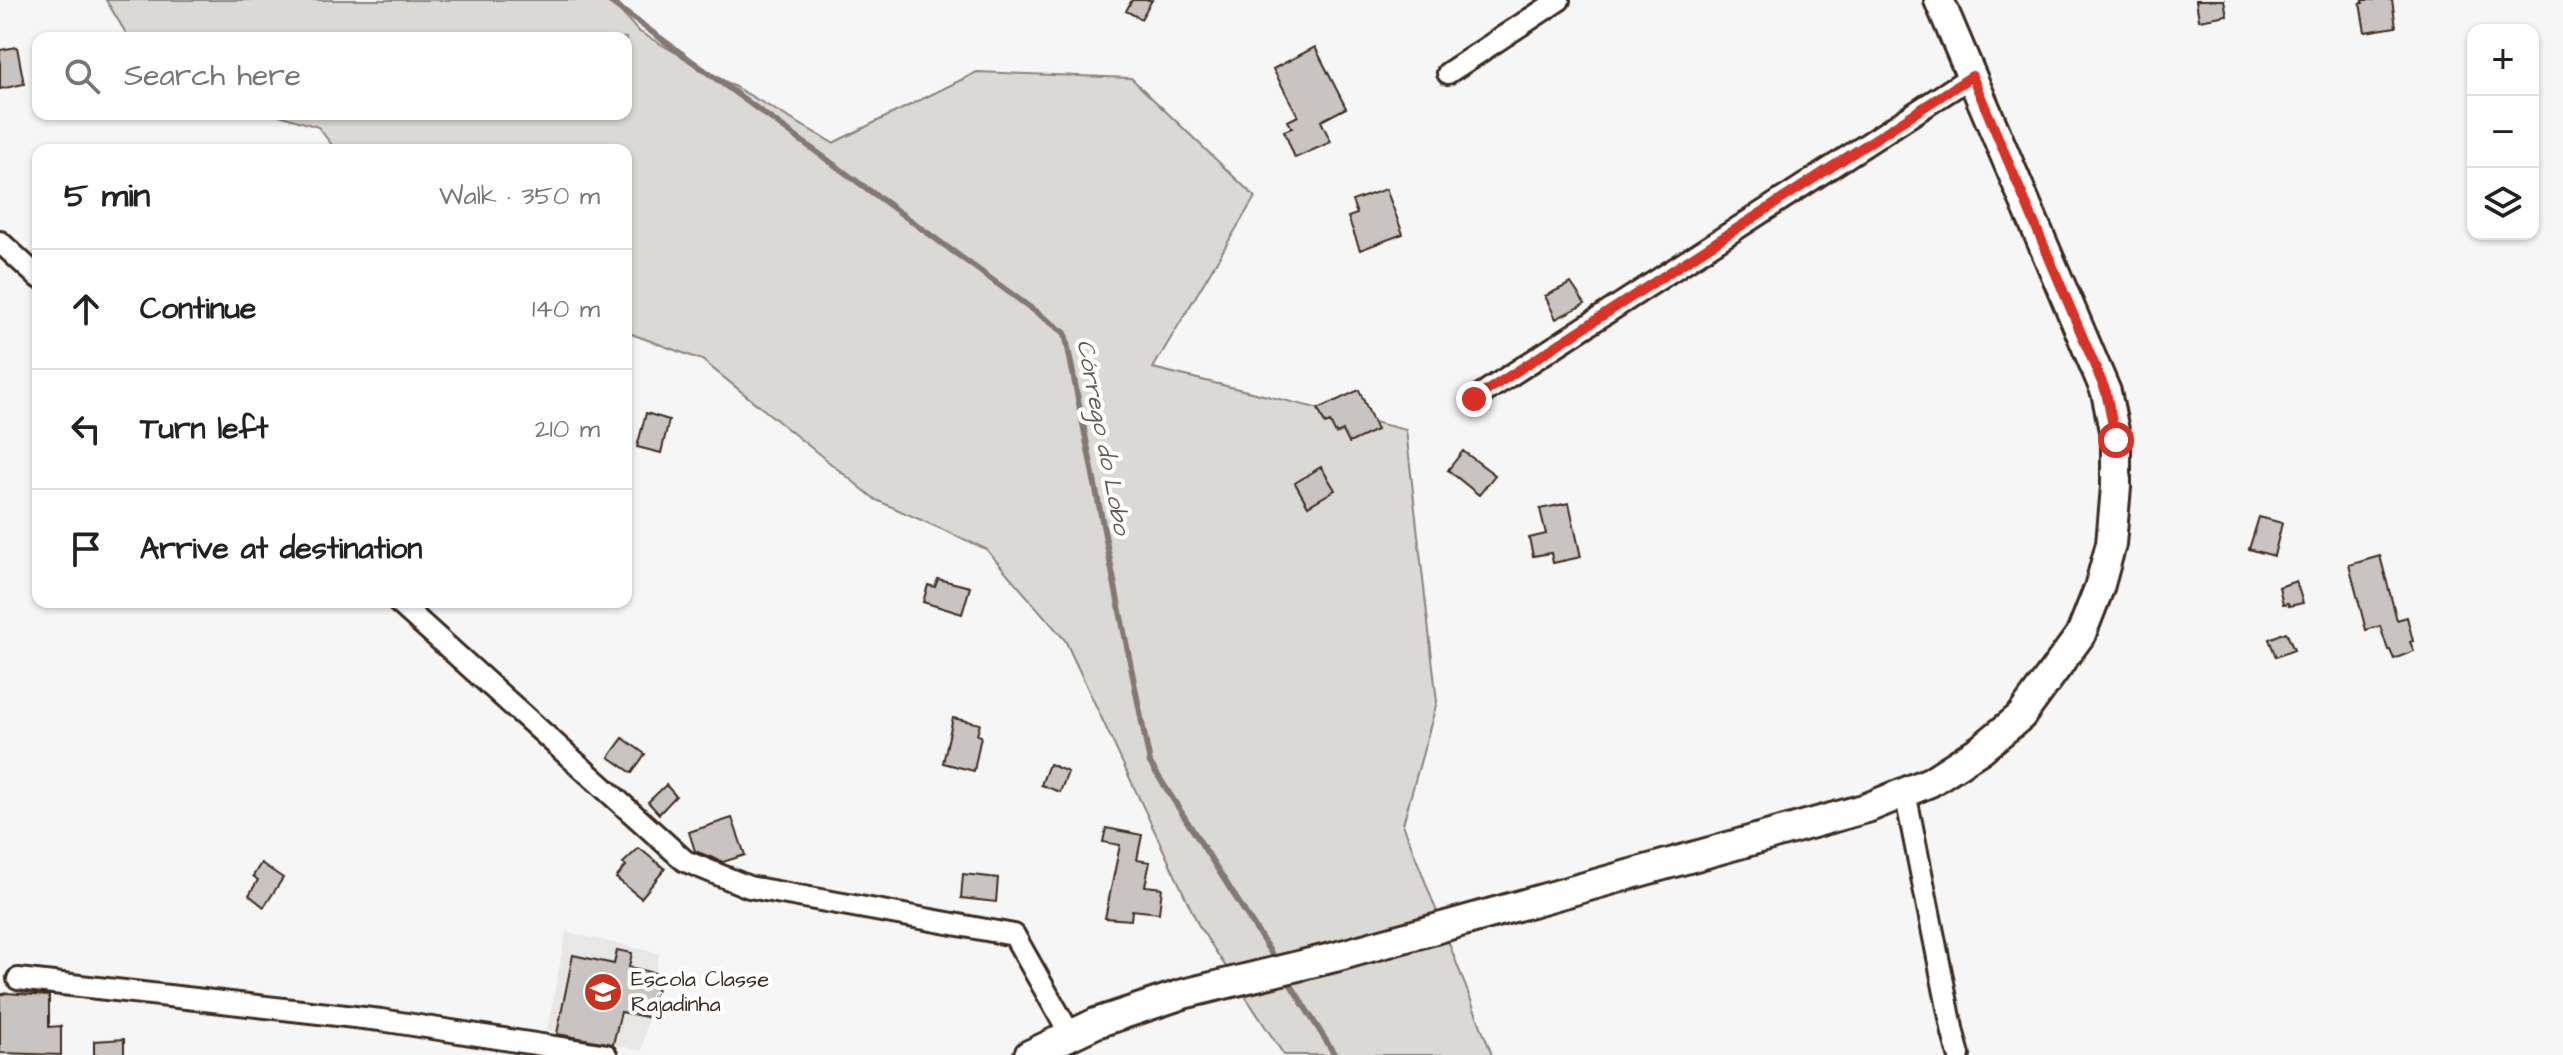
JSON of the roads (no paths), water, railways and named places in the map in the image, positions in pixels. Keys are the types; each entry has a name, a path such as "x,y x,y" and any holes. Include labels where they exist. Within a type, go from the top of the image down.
{"street":[{"path":"1448,73 1559,0"},
{"path":"1029,1055 1096,1023 1183,994 1335,957 1867,808 1930,782 2021,716 2081,634 2099,588 2111,544 2116,440 2106,392 1939,0"},
{"path":"1474,399 1972,76"},
{"path":"0,242 32,271"},
{"path":"405,608 685,861 749,887 1014,935 1071,1036"},
{"path":"1905,792 1959,1055"},
{"path":"18,979 381,1020 606,1055"}],"waterway":[{"name":"Córrego do Lobo","path":"608,0 1065,333 1150,763 1278,964"},
{"name":"Córrego do Lobo","path":"1286,977 1335,1055"}],"place":[{"name":"Escola Classe Rajadinha","path":"603,992"}]}
